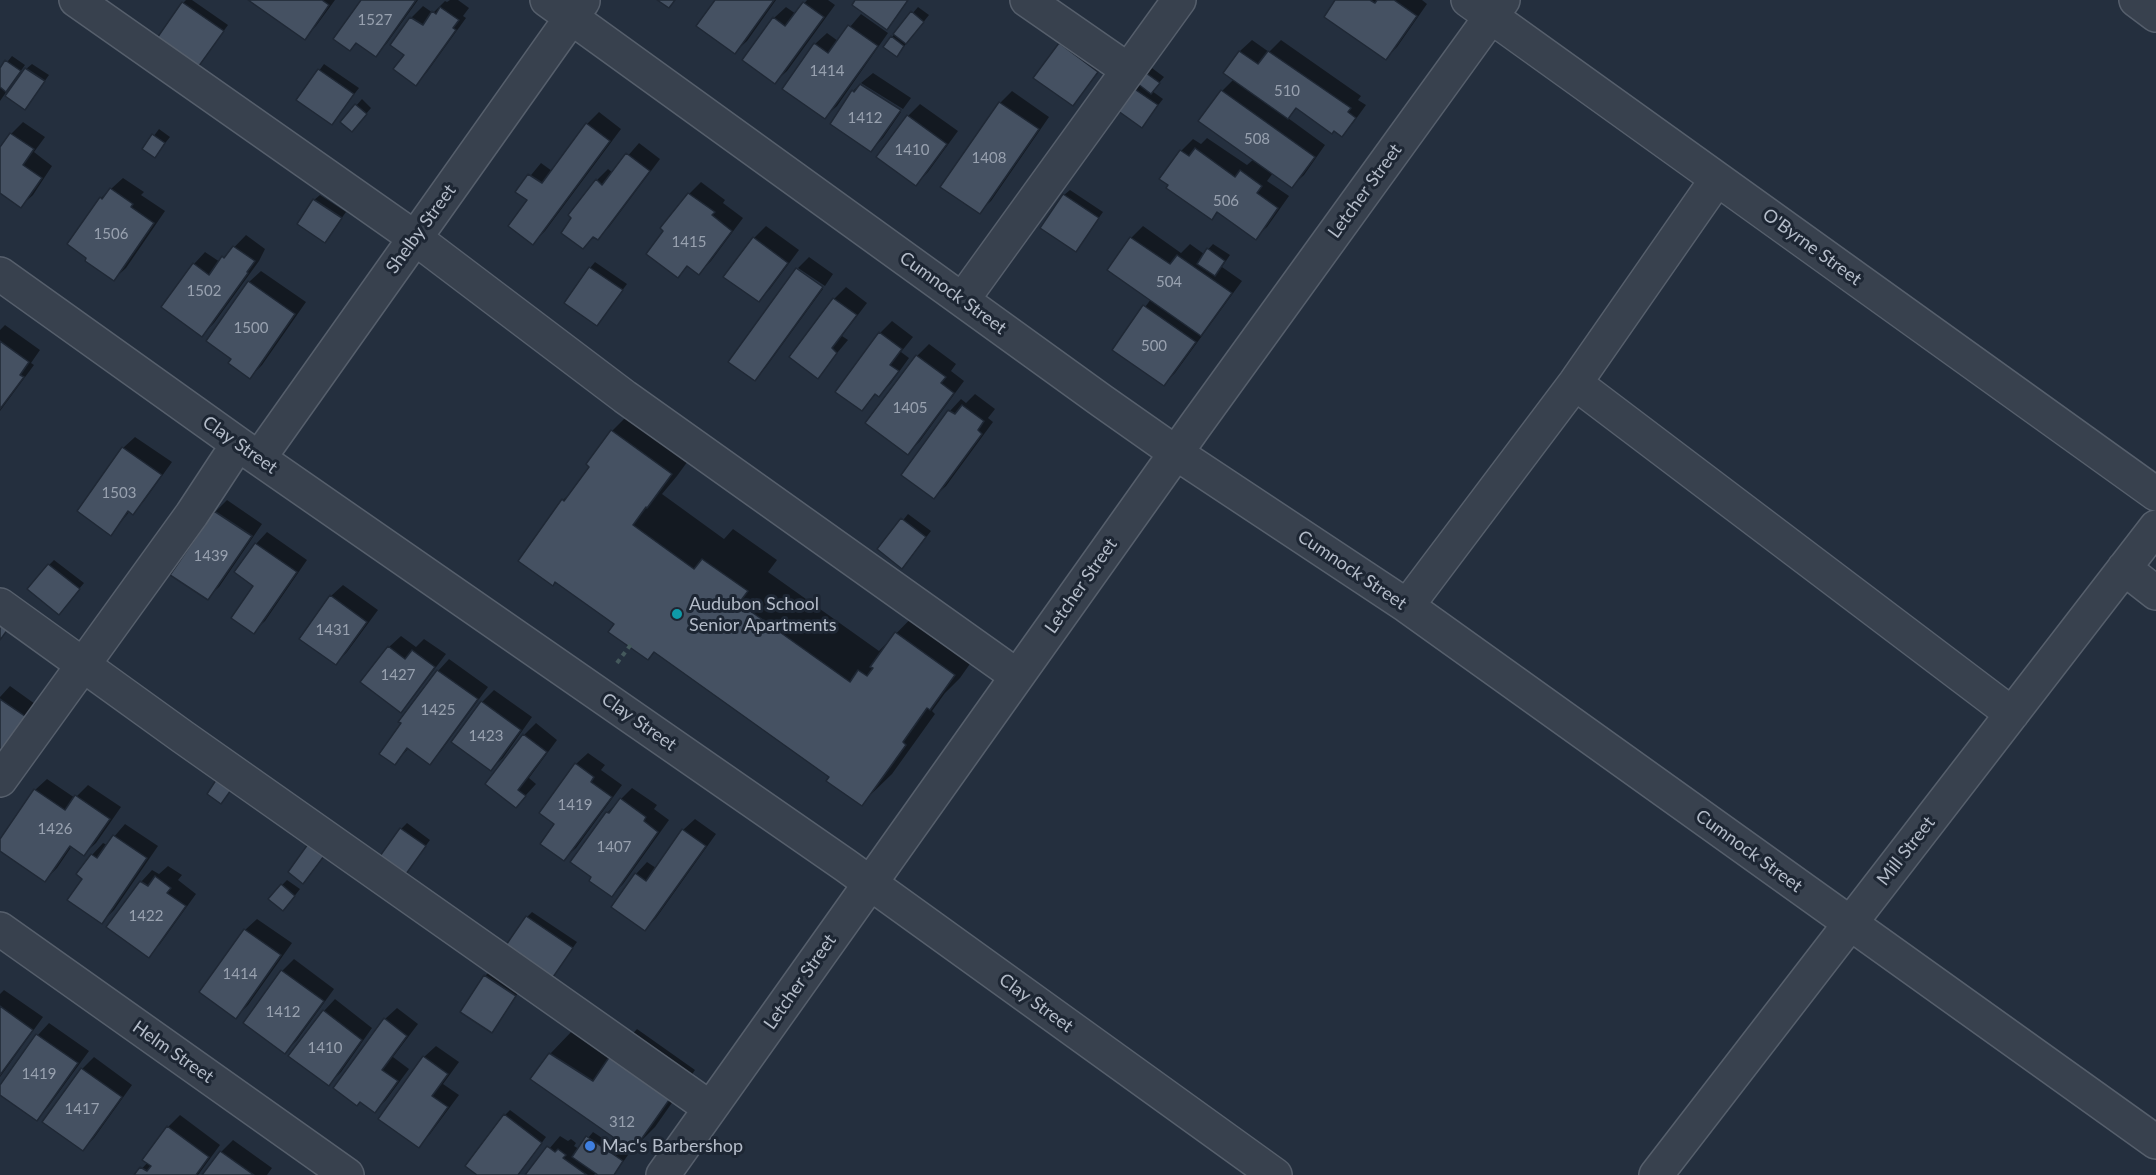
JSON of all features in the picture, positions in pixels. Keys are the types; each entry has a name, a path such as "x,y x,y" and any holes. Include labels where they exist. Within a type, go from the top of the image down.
{"street":[{"path":"76,0 415,238 625,397 1017,676"},
{"path":"1027,0 1128,70"},
{"path":"963,299 1179,0"},
{"path":"2136,0 2156,15"},
{"name":"Shelby Street","path":"0,780 192,514 249,451 415,238 547,55 567,6"},
{"name":"Cumnock Street","path":"567,6 963,299 1176,453 1407,606 2156,1142"},
{"name":"O'Byrne Street","path":"1487,6 1717,178 2156,494"},
{"name":"Letcher Street","path":"663,1175 1176,453 1487,6"},
{"path":"1407,606 1575,383 1717,178"},
{"name":"Clay Street","path":"0,274 249,451 870,883 1275,1175"},
{"path":"1575,383 2012,714"},
{"name":"Mill Street","path":"1656,1175 2156,527"},
{"path":"2124,568 2156,593"},
{"path":"0,605 710,1108"},
{"name":"Helm Street","path":"0,929 347,1175"}],"path":[{"path":"613,669 632,643"}],"building":[{"path":"248,0 322,0 329,5 305,40"},
{"path":"361,0 416,0 376,57 356,43 350,51 333,39"},
{"path":"657,0 675,0 669,8"},
{"path":"715,0 774,0 735,54 696,26"},
{"path":"855,0 908,0 887,30 852,5"},
{"path":"1335,0 1370,0 1375,3 1377,0 1394,0 1417,16 1386,60 1324,17"},
{"path":"182,2 224,31 196,70 155,41"},
{"path":"803,2 824,17 775,84 742,60 773,17 785,26"},
{"path":"440,7 459,20 453,28 456,30 416,86 393,69 404,55 390,45 410,17 423,25 432,11 436,14"},
{"path":"911,11 924,22 906,44 893,34"},
{"path":"848,25 878,46 825,119 782,89 814,43 828,53"},
{"path":"891,36 904,46 897,57 883,47"},
{"path":"1059,43 1098,72 1073,106 1033,78"},
{"path":"1239,51 1258,64 1268,51 1351,108 1348,112 1356,118 1342,137 1334,131 1332,134 1296,108 1288,119 1223,73"},
{"path":"5,60 21,71 6,92 0,87 0,68"},
{"path":"25,68 45,81 25,110 5,96"},
{"path":"318,69 354,94 332,125 296,100"},
{"path":"1146,73 1160,83 1151,94 1138,84"},
{"path":"860,84 901,110 871,152 830,124 852,90 854,92"},
{"path":"1130,86 1158,105 1142,128 1114,108"},
{"path":"1221,90 1315,157 1292,188 1198,121"},
{"path":"999,102 1039,129 980,214 940,187"},
{"path":"355,104 367,114 352,132 340,122"},
{"path":"907,115 947,144 916,186 876,157"},
{"path":"586,123 610,141 533,245 508,226 527,200 515,192 528,174 542,183"},
{"path":"10,133 34,149 23,165 42,178 21,208 0,193 0,147"},
{"path":"152,134 165,143 155,158 142,149"},
{"path":"1195,148 1235,177 1240,170 1262,186 1257,193 1278,208 1256,240 1217,212 1212,220 1166,188 1168,185 1159,179 1180,150 1189,156"},
{"path":"626,153 650,171 598,240 593,237 583,249 561,233 571,218 568,215 596,179 602,185"},
{"path":"110,188 154,223 114,281 85,261 86,258 67,244 100,197 102,199"},
{"path":"688,193 715,212 712,215 732,231 699,275 687,266 678,278 646,254 663,231 660,228"},
{"path":"1063,194 1099,218 1076,252 1040,228"},
{"path":"313,199 342,218 325,243 297,224"},
{"path":"753,237 788,263 759,302 723,277"},
{"path":"1130,237 1170,264 1177,255 1232,293 1201,336 1107,270"},
{"path":"233,246 255,261 202,337 161,307 193,263 209,275 222,256 224,258"},
{"path":"1207,248 1225,261 1215,276 1197,264"},
{"path":"589,267 623,290 597,326 564,303"},
{"path":"796,268 823,287 755,381 728,362"},
{"path":"248,281 295,314 250,379 228,363 231,359 206,341"},
{"path":"833,298 857,315 832,348 837,353 818,379 789,357"},
{"path":"1143,305 1196,342 1164,386 1112,350"},
{"path":"879,332 902,349 890,365 899,371 879,397 875,394 862,411 835,392"},
{"path":"0,341 29,362 20,375 24,377 0,409"},
{"path":"916,355 946,377 941,383 954,393 908,455 865,423"},
{"path":"962,405 984,421 978,430 982,434 934,499 901,475 948,410 955,414"},
{"name":"Audubon School Senior Apartments","path":"611,430 672,474 633,525 694,569 702,559 748,591 739,603 850,682 858,670 867,676 873,668 870,667 895,632 955,675 930,710 927,708 903,742 906,745 862,806 826,781 829,777 654,652 648,660 608,632 614,624 555,582 553,586 518,561 562,499 564,501 589,467 586,464"},
{"path":"122,447 162,475 133,515 128,511 111,536 77,511"},
{"path":"214,511 252,536 208,600 170,575"},
{"path":"901,518 926,537 902,569 877,549"},
{"path":"255,543 297,572 254,634 231,618 253,586 234,572"},
{"path":"48,564 80,589 59,615 27,589"},
{"path":"330,595 367,622 336,665 299,639"},
{"path":"0,623 8,629 0,640"},
{"path":"388,646 405,659 412,650 435,667 401,713 360,682"},
{"path":"437,670 478,699 430,765 407,748 395,765 379,754 401,723 398,722"},
{"path":"0,699 32,721 0,765"},
{"path":"481,701 521,730 491,771 451,742"},
{"path":"523,734 547,752 518,790 526,796 516,808 485,784"},
{"path":"575,763 594,777 591,782 612,797 564,861 540,844 554,824 539,813"},
{"path":"216,780 231,790 221,804 207,794"},
{"path":"34,789 65,810 75,795 110,819 84,856 70,846 45,882 0,851 0,839"},
{"path":"620,798 646,817 644,821 658,832 612,897 589,881 591,877 570,862 606,812 609,813"},
{"path":"400,828 426,846 406,874 380,856"},
{"path":"682,829 706,846 645,931 611,907 635,873 646,881"},
{"path":"113,835 147,858 102,924 67,900 82,879 76,874 91,854 97,858"},
{"path":"308,844 324,856 303,884 288,872"},
{"path":"155,876 171,888 167,893 186,906 149,958 106,927 140,881 148,886"},
{"path":"281,884 295,896 283,911 268,899"},
{"path":"526,916 573,948 551,980 504,948"},
{"path":"244,929 281,955 236,1019 199,992"},
{"path":"281,970 324,1001 285,1054 243,1023"},
{"path":"484,975 516,996 492,1033 460,1012"},
{"path":"0,1006 33,1030 0,1075"},
{"path":"323,1010 362,1040 329,1086 288,1056"},
{"path":"384,1018 407,1036 382,1070 398,1081 375,1113 360,1102 357,1106 333,1088"},
{"path":"36,1034 78,1063 37,1121 0,1095 0,1085"},
{"path":"614,1050 674,1093 633,1151 530,1079 549,1053 593,1081"},
{"path":"423,1056 448,1074 432,1096 448,1107 419,1148 378,1119"},
{"path":"81,1068 122,1097 83,1151 42,1122"},
{"path":"504,1114 542,1143 518,1175 477,1175 465,1166"},
{"path":"167,1126 209,1157 196,1175 134,1175 140,1167 147,1171 151,1166 142,1160"},
{"name":"Mac's Barbershop","path":"586,1136 623,1161 614,1175 598,1175 572,1157"},
{"path":"547,1146 555,1152 558,1149 566,1155 563,1158 587,1175 525,1175"},
{"path":"220,1151 254,1175 202,1175"}],"place":[{"name":"Audubon School Senior Apartments","path":"677,614"},
{"name":"Mac's Barbershop","path":"590,1146"}]}
